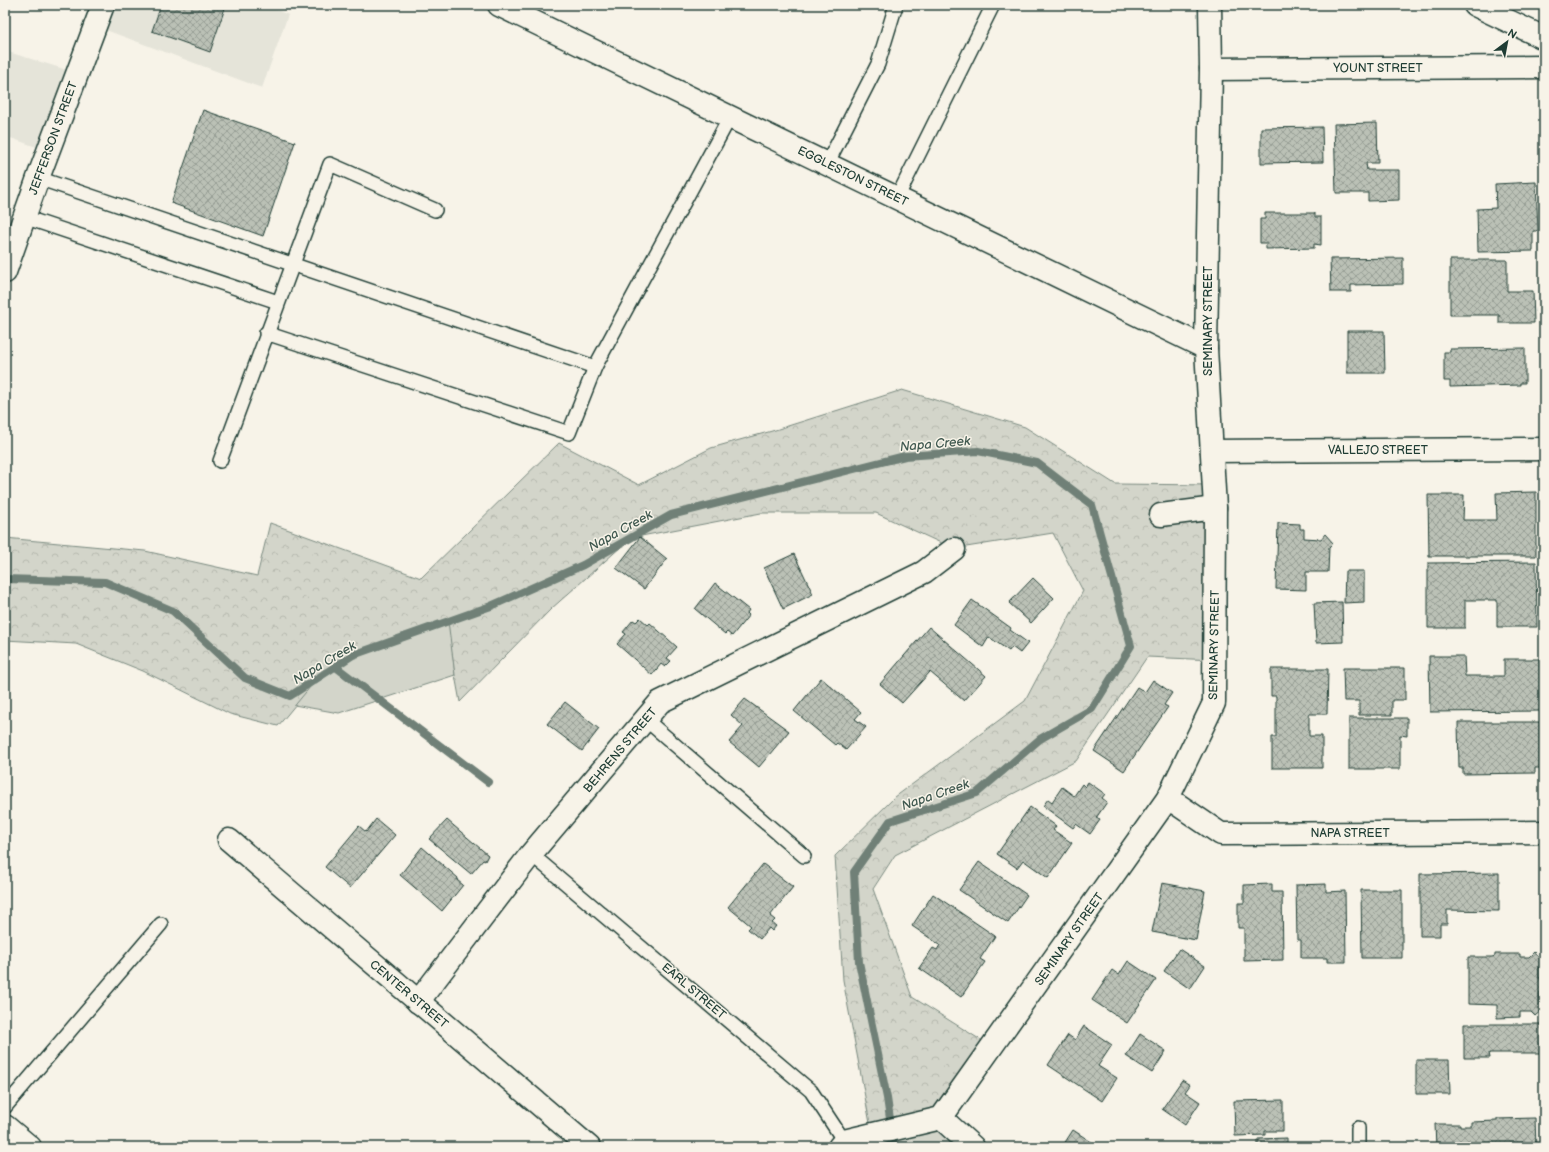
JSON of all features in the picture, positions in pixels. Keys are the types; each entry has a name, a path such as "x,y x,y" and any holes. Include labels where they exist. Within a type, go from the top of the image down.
{"street":[{"name":"JEFFERSON STREET","path":"6,267 103,5"},
{"name":"EGGLESTON STREET","path":"499,5 1206,348"},
{"name":"SEMINARY STREET","path":"933,1120 1168,798 1214,703 1215,508 1206,348 1211,70 1210,5"},
{"path":"1475,5 1544,38"},
{"name":"YOUNT STREET","path":"1211,70 1544,67"},
{"name":"VALLEJO STREET","path":"1212,451 1544,449"},
{"path":"1161,515 1215,508"},
{"name":"BEHRENS STREET","path":"418,1002 532,854 660,702 924,572 954,549"},
{"name":"NAPA STREET","path":"1168,798 1221,834 1544,832"},
{"name":"CENTER STREET","path":"229,840 589,1147"},
{"path":"846,1142 933,1120 973,1147"},
{"path":"5,1126 30,1147"}],"lane":[{"path":"827,164 878,64 896,5"},
{"path":"897,198 992,7"},
{"path":"266,333 569,432 595,367 730,117"},
{"path":"220,461 291,265 330,164 435,210"},
{"path":"38,178 595,367"},
{"path":"24,217 278,302"},
{"path":"645,719 804,856"},
{"name":"EARL STREET","path":"532,854 811,1091 846,1142"},
{"path":"5,1107 161,924"},
{"path":"1358,1128 1358,1147"}],"shaded area":[{"path":"103,5 266,5 288,15 262,88 95,26"},
{"path":"5,51 77,73 48,151 5,136"}],"green space":[{"path":"902,390 1025,427 1115,484 1214,485 1214,660 1147,657 1076,761 895,855 873,889 912,997 992,1047 941,1118 872,1134 843,980 835,856 895,797 1025,701 1083,591 1053,533 954,549 876,513 761,513 631,538 551,609 460,702 448,621 353,655 315,681 278,726 230,714 143,671 76,644 5,640 5,538 145,551 257,576 270,523 421,578 559,443 639,485 711,448 772,431"},
{"path":"449,621 455,675 339,713 294,705 315,681 353,655"},
{"path":"941,1118 973,1147 839,1147"}],"building":[{"path":"161,5 226,5 210,52 152,31"},
{"path":"203,110 295,142 263,236 171,203"},
{"path":"1377,123 1378,163 1366,163 1367,170 1399,170 1399,200 1368,201 1368,193 1336,193 1334,124"},
{"path":"1322,127 1323,162 1261,163 1261,128"},
{"path":"1536,182 1538,231 1533,231 1533,251 1478,252 1477,209 1496,208 1495,184"},
{"path":"1265,213 1315,213 1315,217 1321,217 1321,245 1314,244 1314,248 1266,249 1266,243 1260,243 1260,219 1265,219"},
{"path":"1403,258 1403,284 1351,285 1351,292 1331,292 1330,259"},
{"path":"1450,260 1507,260 1507,291 1533,291 1534,323 1499,323 1499,315 1450,315"},
{"path":"1347,331 1384,331 1385,373 1347,373"},
{"path":"1525,348 1525,383 1520,383 1520,385 1450,387 1450,381 1444,381 1444,352 1450,352 1450,349"},
{"path":"1536,492 1536,556 1429,556 1428,495 1464,495 1463,520 1497,520 1496,493"},
{"path":"1278,523 1300,524 1300,529 1304,529 1304,538 1321,539 1325,534 1333,543 1329,547 1328,572 1306,572 1306,590 1276,589"},
{"path":"640,537 667,559 644,589 616,568"},
{"path":"794,554 813,594 783,609 764,568"},
{"path":"1536,562 1537,627 1497,627 1497,600 1465,600 1465,628 1428,628 1428,563"},
{"path":"1345,571 1364,571 1364,602 1344,603"},
{"path":"1033,578 1054,598 1031,623 1009,603"},
{"path":"715,583 749,610 747,613 749,615 732,636 727,632 725,634 695,609"},
{"path":"972,600 1011,628 1010,630 1028,643 1020,653 1012,647 1009,651 989,637 983,647 954,625"},
{"path":"1342,602 1343,642 1316,643 1314,603"},
{"path":"640,618 648,625 650,623 677,647 667,658 671,661 665,667 661,664 652,675 617,644 626,634 623,632 633,620 636,622"},
{"path":"929,627 986,676 964,701 930,672 902,703 880,684"},
{"path":"1429,656 1464,656 1465,676 1504,676 1504,659 1540,659 1541,711 1430,712"},
{"path":"1343,668 1405,668 1405,700 1392,700 1392,715 1359,715 1359,701 1344,701"},
{"path":"1271,669 1328,669 1327,714 1309,714 1309,736 1322,736 1322,768 1272,768 1272,737 1276,737 1276,696 1271,696"},
{"path":"821,678 861,712 855,719 866,727 846,750 837,743 835,745 794,711"},
{"path":"1153,680 1172,693 1164,705 1168,707 1124,771 1094,751 1137,687 1145,692"},
{"path":"745,699 789,731 759,767 729,742 743,726 731,715"},
{"path":"565,702 599,729 582,751 547,724"},
{"path":"1349,718 1407,718 1407,736 1400,735 1400,769 1349,769"},
{"path":"1458,722 1540,722 1540,768 1535,768 1535,773 1463,774 1463,768 1459,768"},
{"path":"1088,782 1105,794 1102,798 1107,802 1096,818 1100,820 1090,834 1076,824 1073,828 1043,806 1048,799 1052,802 1062,787 1074,796 1082,784 1085,787"},
{"path":"1030,807 1056,826 1053,830 1072,843 1048,878 1023,860 1017,868 997,854"},
{"path":"376,819 395,835 350,888 325,867 359,826 366,832"},
{"path":"447,820 488,855 485,861 483,860 471,874 429,839"},
{"path":"422,847 458,878 457,880 463,885 442,911 400,875"},
{"path":"979,862 1027,895 1008,923 959,890"},
{"path":"763,864 793,887 770,916 775,920 772,923 776,926 772,931 769,928 760,939 748,929 751,926 728,907"},
{"path":"1499,873 1499,911 1447,910 1447,924 1440,924 1440,936 1420,936 1420,874"},
{"path":"1162,883 1205,891 1196,940 1152,932"},
{"path":"1272,884 1272,892 1282,892 1283,960 1244,961 1244,928 1238,928 1238,903 1244,903 1244,885"},
{"path":"1326,884 1326,892 1345,891 1346,962 1327,962 1327,958 1301,958 1301,940 1297,940 1296,885"},
{"path":"1361,890 1402,890 1402,958 1362,958"},
{"path":"933,894 995,936 980,959 985,962 961,997 919,968 933,948 937,950 940,945 912,926"},
{"path":"1179,949 1205,966 1190,989 1164,971"},
{"path":"1534,952 1544,963 1539,968 1539,978 1544,978 1544,992 1540,992 1540,1002 1544,1008 1535,1016 1531,1012 1520,1012 1520,1017 1497,1018 1497,1005 1468,1004 1468,957 1492,957 1495,956 1495,954 1520,954 1520,957 1529,957"},
{"path":"1128,961 1156,980 1127,1023 1092,1000 1112,970 1119,975"},
{"path":"1464,1024 1544,1024 1544,1053 1489,1053 1490,1058 1464,1058"},
{"path":"1084,1026 1112,1045 1098,1066 1117,1078 1102,1101 1048,1065 1068,1035 1075,1040"},
{"path":"1140,1034 1166,1051 1152,1073 1126,1056"},
{"path":"1416,1060 1449,1060 1450,1094 1416,1094"},
{"path":"1182,1080 1190,1085 1185,1092 1200,1102 1185,1125 1162,1109"},
{"path":"1283,1100 1283,1131 1265,1131 1265,1135 1235,1136 1234,1101"},
{"path":"1535,1118 1536,1147 1436,1147 1435,1124 1460,1124 1460,1126 1471,1126 1471,1122 1497,1121 1497,1119"},
{"path":"1073,1130 1096,1145 1094,1147 1062,1147"},
{"path":"1287,1138 1287,1147 1258,1147 1258,1139"}],"waterway":[{"name":"Napa Creek","path":"5,579 105,582 173,611 245,678 290,696 353,655 491,606 583,565 671,515 905,456 978,451 1037,463 1092,505 1131,646 1092,709 1040,739 977,793 890,821 854,872 859,962 887,1098 894,1147"},
{"path":"336,667 488,782"}]}
